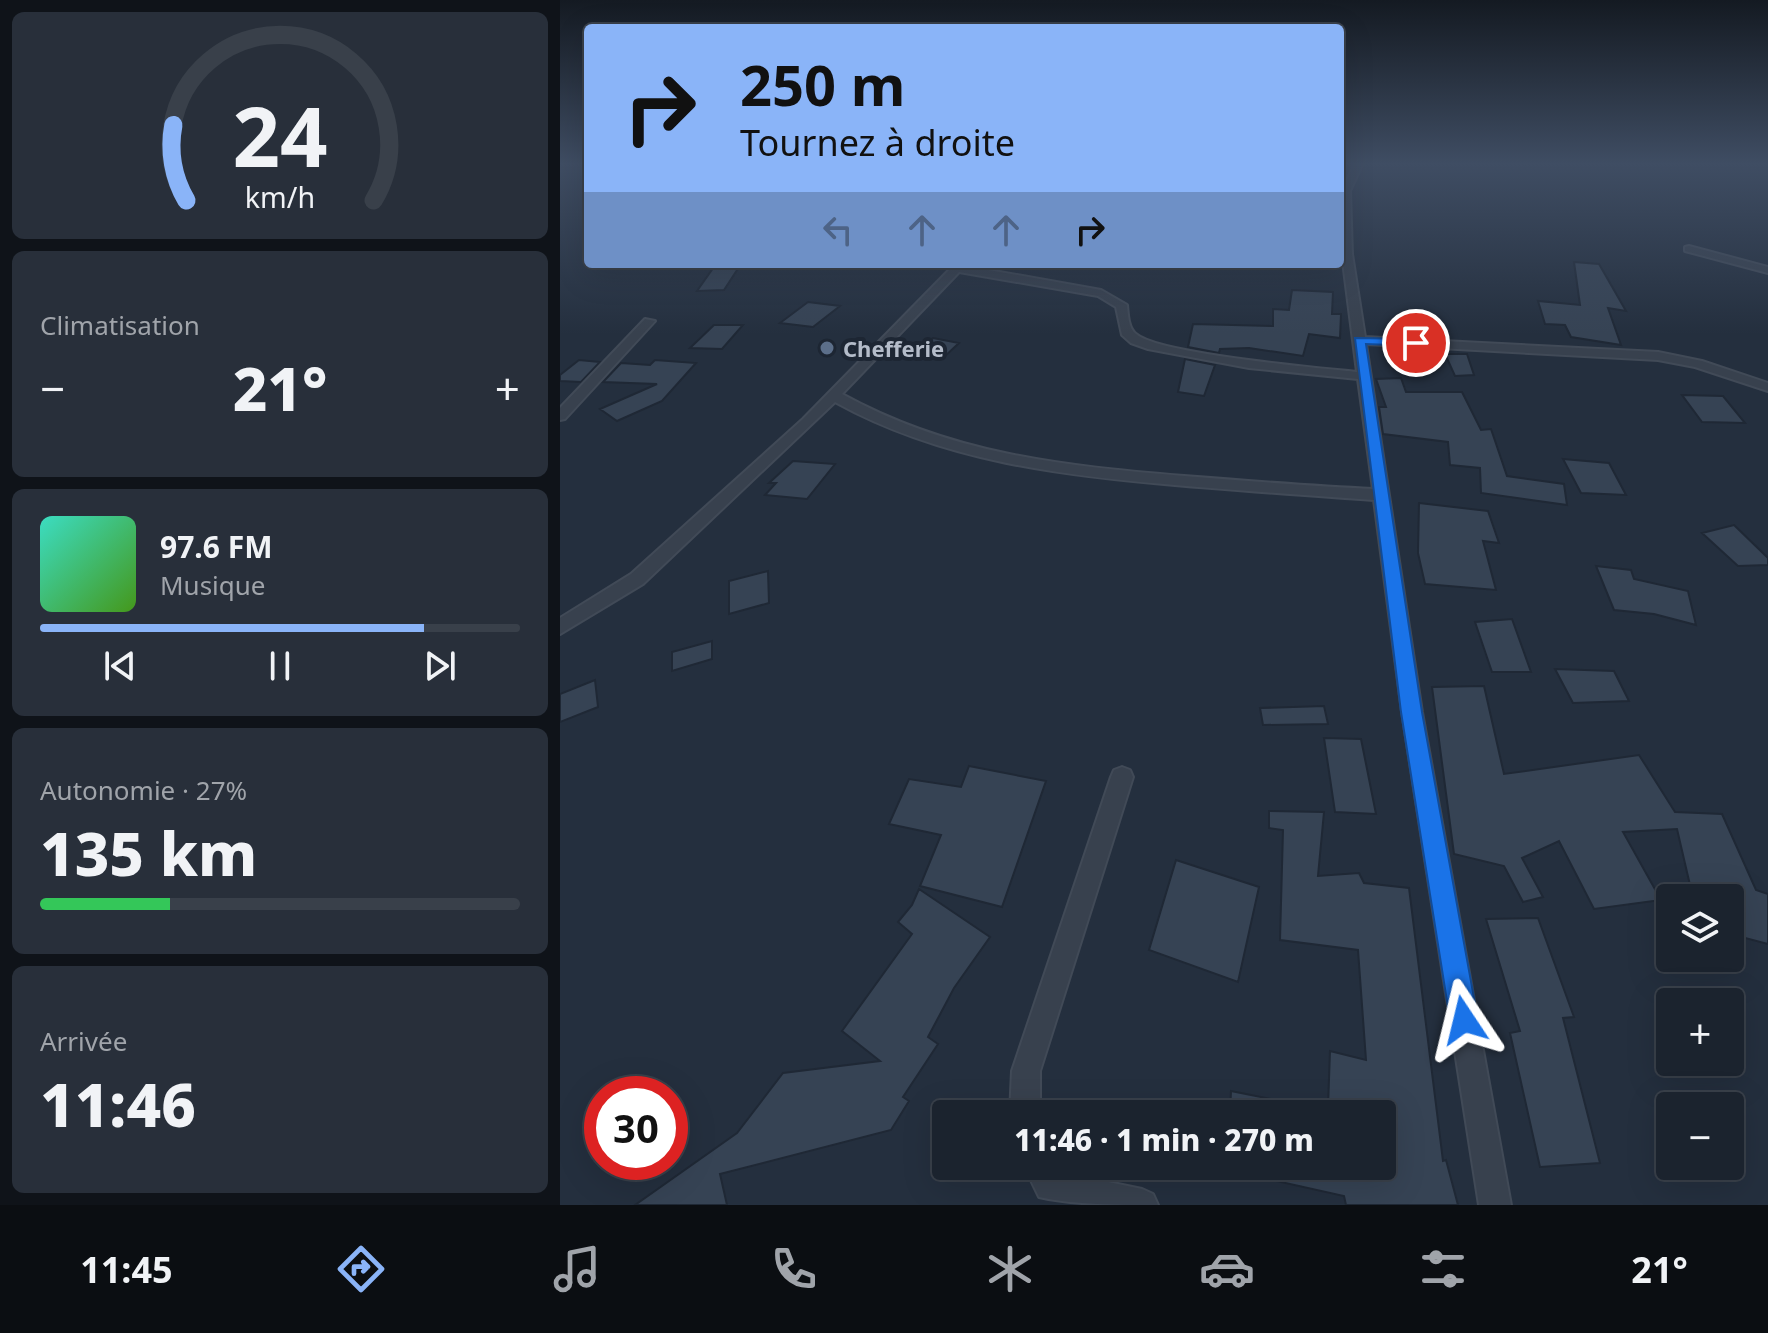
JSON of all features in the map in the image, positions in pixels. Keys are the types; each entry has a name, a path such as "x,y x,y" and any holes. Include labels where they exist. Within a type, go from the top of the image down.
{"street":[{"path":"1346,221 1347,254 1363,376 1383,495 1412,712 1495,1205"},
{"path":"1689,249 1768,270"},
{"path":"560,627 637,579 835,396 958,268"},
{"path":"964,268 1101,293 1121,305 1126,332 1135,340 1152,346 1249,364 1363,376"},
{"path":"560,416 649,321"},
{"path":"1360,340 1658,356 1698,364 1768,387"},
{"path":"835,396 870,418 930,441 1058,469 1383,495"},
{"path":"1025,1100 1026,1071 1122,777"},
{"path":"1047,1180 1050,1186 1142,1205"}],"building":[{"path":"1574,262 1599,264 1626,311 1608,308 1621,345 1571,337 1565,325 1545,324 1538,301 1580,305"},
{"path":"713,268 738,268 724,290 697,291"},
{"path":"1292,290 1333,292 1332,314 1341,314 1340,338 1309,334 1303,356 1249,348 1220,349 1219,353 1188,347 1193,324 1273,326 1273,309 1289,310"},
{"path":"808,302 840,306 813,327 780,323"},
{"path":"714,325 743,325 722,349 690,348"},
{"path":"933,338 959,343 942,359 917,354"},
{"path":"1445,354 1467,354 1474,375 1455,376"},
{"path":"1185,359 1215,365 1204,396 1178,392"},
{"path":"579,360 600,362 581,382 560,381 560,375"},
{"path":"655,360 696,363 662,401 617,421 600,409 657,384 603,382 621,363 650,365"},
{"path":"1401,378 1406,392 1462,392 1481,430 1491,429 1507,476 1564,484 1567,505 1481,493 1480,468 1450,465 1448,442 1383,434 1379,407 1386,407 1376,379"},
{"path":"1682,395 1723,396 1745,423 1702,422"},
{"path":"1563,459 1609,463 1626,495 1581,493"},
{"path":"793,461 835,464 807,499 765,495 776,483 769,483"},
{"path":"1419,503 1488,511 1499,543 1483,541 1496,590 1425,584 1418,553"},
{"path":"1734,525 1768,558 1768,565 1738,566 1702,533"},
{"path":"1596,566 1631,570 1634,579 1688,591 1696,625 1654,614 1614,610"},
{"path":"768,571 769,603 729,614 729,581"},
{"path":"1512,619 1531,672 1492,672 1475,622"},
{"path":"712,641 712,659 672,671 672,652"},
{"path":"1555,669 1614,671 1629,701 1573,703"},
{"path":"595,680 598,707 560,722 560,694"},
{"path":"1484,686 1504,774 1639,755 1675,812 1722,814 1756,890 1768,894 1768,944 1744,938 1744,884 1690,884 1677,829 1623,832 1656,891 1656,901 1594,909 1559,841 1522,858 1543,897 1523,902 1504,866 1454,854 1432,687"},
{"path":"1324,706 1328,724 1263,725 1260,708"},
{"path":"1324,738 1361,739 1376,814 1335,812"},
{"path":"969,766 1046,781 1002,907 920,886 941,835 889,824 909,779 961,787"},
{"path":"1269,811 1324,812 1318,876 1359,873 1364,883 1409,888 1443,1161 1446,1160 1458,1205 1346,1205 1344,1196 1272,1180 1396,1180 1396,1100 1328,1100 1330,1051 1366,1060 1358,950 1280,940 1283,830 1269,828"},
{"path":"1176,860 1259,887 1238,982 1149,950"},
{"path":"919,889 990,937 954,988 928,1037 938,1044 903,1097 909,1101 891,1130 720,1174 727,1205 635,1205 670,1180 688,1180 688,1168 737,1133 783,1073 880,1061 842,1031 912,934 898,922 912,905"},
{"path":"1538,918 1574,1017 1563,1018 1600,1163 1540,1167 1510,1033 1520,1031 1486,919"},
{"path":"1231,1091 1276,1100 1231,1100"}],"place":[{"name":"Chefferie","path":"827,348"}],"route":[{"path":"1416,343 1360,340 1412,712 1464,1020"}]}
